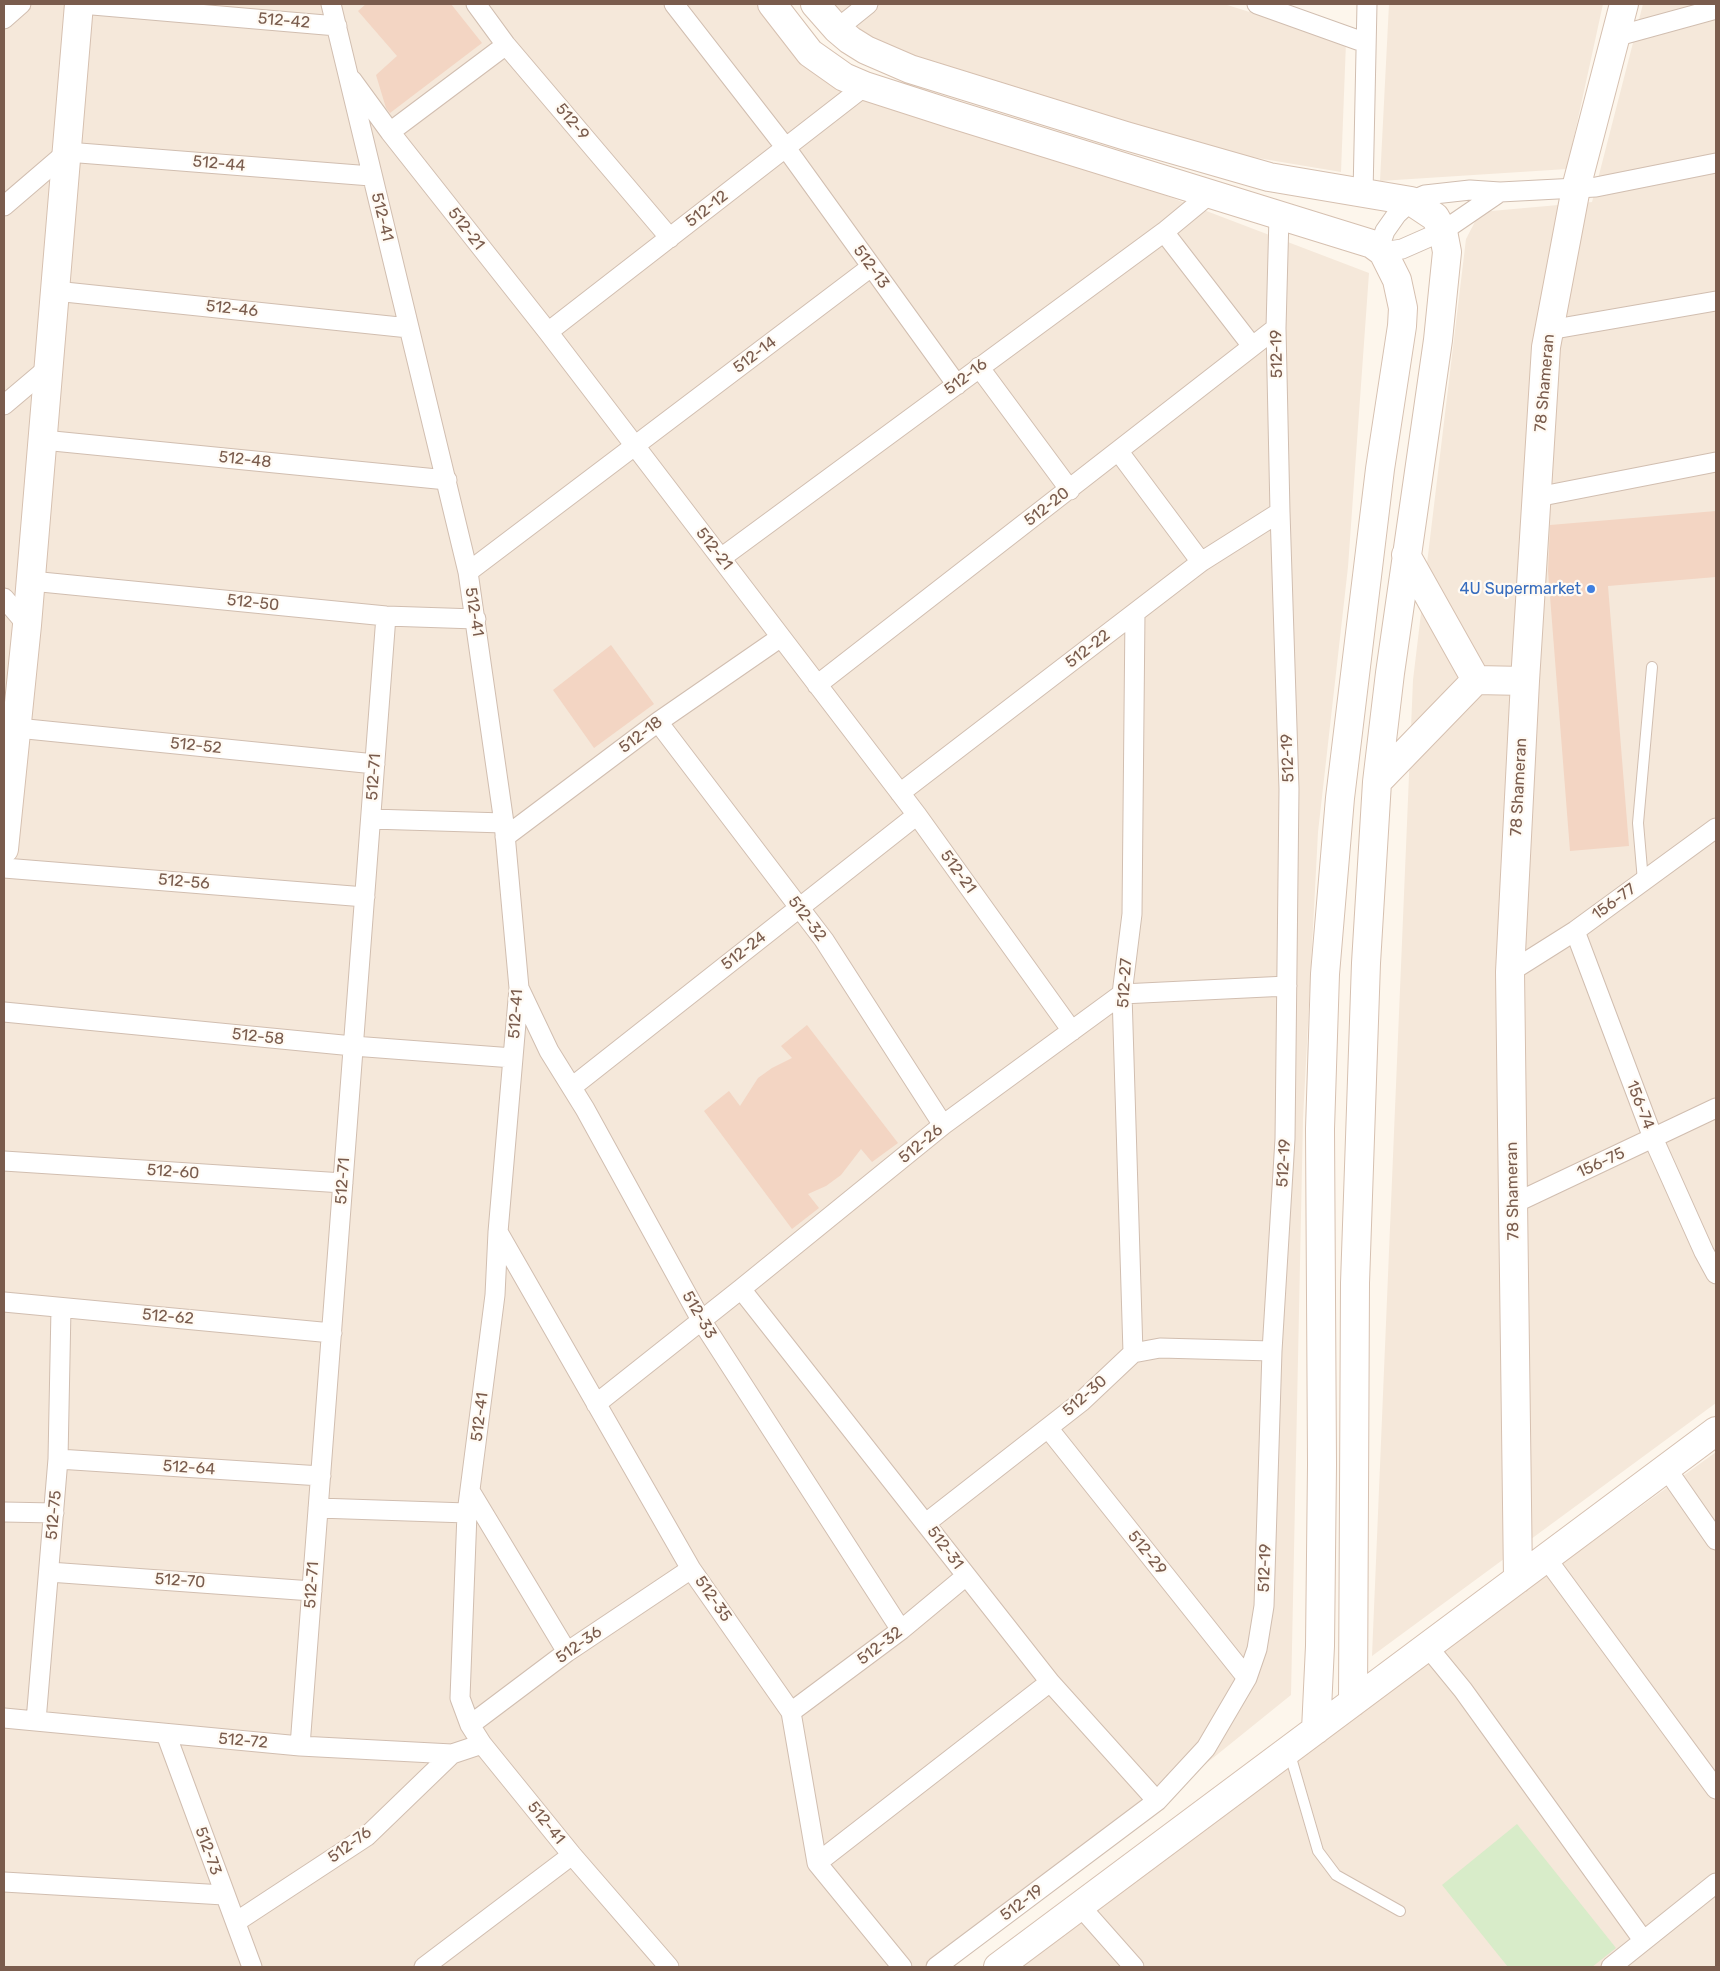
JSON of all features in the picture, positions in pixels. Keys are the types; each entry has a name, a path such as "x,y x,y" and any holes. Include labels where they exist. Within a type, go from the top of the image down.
{"main road":[{"path":"5,830 31,582 80,4"},
{"path":"772,4 810,53 844,77 865,86 1061,149 1350,236 1381,250 1395,273 1401,291 1403,308 1402,326 1378,478 1341,788 1325,974 1320,1129 1322,1484 1320,1646 1316,1730"},
{"path":"815,4 837,29 866,50 910,69 1269,178 1411,201 1435,217 1443,231 1447,252 1439,332 1406,555 1377,782 1366,963 1356,1273 1353,1702"},
{"name":"78 Shameran","path":"1518,1579 1510,972 1524,681 1546,347 1576,188 1624,4"},
{"path":"1268,212 1269,178"},
{"path":"1406,555 1476,680"},
{"path":"1377,782 1476,680 1524,681"},
{"path":"998,1967 1716,1431"}],"street":[{"path":"4,19 21,4"},
{"name":"512-42","path":"80,4 337,26"},
{"name":"512-41","path":"331,4 468,572 505,830 519,988 498,1232 495,1295 467,1513 460,1698 470,1725 482,1744 572,1855 668,1967"},
{"name":"512-9","path":"476,4 506,44 670,238"},
{"name":"512-13","path":"674,4 786,148 957,385"},
{"path":"837,29 868,4"},
{"path":"1257,4 1366,43"},
{"path":"1363,194 1367,4"},
{"path":"1614,37 1716,9"},
{"path":"390,132 506,44"},
{"name":"512-21","path":"347,73 390,132 637,444 721,558 900,793 1072,1031"},
{"name":"512-12","path":"548,332 865,86"},
{"path":"4,206 67,152"},
{"name":"512-44","path":"67,152 371,176"},
{"path":"1500,192 1443,231 1402,250 1381,250 1385,231 1397,214 1411,201 1425,195 1470,190 1500,192 1596,187 1716,164"},
{"name":"512-16","path":"721,558 1164,232 1210,194"},
{"name":"512-19","path":"936,1967 1157,1801 1206,1748 1247,1678 1257,1649 1264,1606 1272,1351 1285,1140 1290,789 1280,512 1276,328 1268,212"},
{"path":"1164,232 1252,346"},
{"name":"512-14","path":"468,572 871,267"},
{"name":"512-46","path":"55,291 409,328"},
{"path":"1549,330 1716,301"},
{"name":"512-20","path":"817,685 1276,328"},
{"path":"4,405 49,367"},
{"path":"979,367 1070,490"},
{"name":"512-48","path":"43,440 447,480"},
{"path":"1118,452 1200,562"},
{"path":"1537,497 1716,462"},
{"name":"512-22","path":"900,793 1200,562 1280,512"},
{"name":"512-50","path":"31,582 386,616 476,619"},
{"path":"4,598 27,625"},
{"name":"512-27","path":"1133,1353 1122,994 1132,914 1135,613"},
{"name":"512-71","path":"300,1746 386,616"},
{"name":"512-18","path":"505,830 781,636"},
{"name":"512-32","path":"658,722 824,940 943,1125"},
{"name":"512-52","path":"17,728 375,764"},
{"name":"512-24","path":"572,1087 917,816"},
{"path":"371,819 505,830"},
{"name":"156-77","path":"1510,972 1574,931 1716,828"},
{"name":"512-56","path":"4,868 365,897"},
{"name":"156-74","path":"1574,931 1653,1138 1710,1249 1716,1274"},
{"path":"1122,994 1287,986"},
{"name":"512-33","path":"519,988 549,1051 572,1087 701,1320 901,1630"},
{"name":"512-26","path":"596,1404 943,1125 1122,994"},
{"name":"512-58","path":"4,1012 353,1046 513,1058"},
{"name":"156-75","path":"1513,1204 1716,1108"},
{"name":"512-60","path":"4,1161 343,1183"},
{"name":"512-35","path":"498,1232 692,1569 791,1712 817,1863 902,1967"},
{"name":"512-31","path":"741,1289 1050,1682 1157,1801"},
{"name":"512-62","path":"4,1302 332,1333"},
{"name":"512-75","path":"36,1722 58,1459 61,1308"},
{"path":"1133,1353 1160,1348 1272,1351"},
{"name":"512-30","path":"926,1523 1081,1402 1133,1353"},
{"name":"512-29","path":"1048,1428 1247,1678"},
{"name":"512-64","path":"58,1459 320,1476"},
{"path":"1666,1468 1716,1540"},
{"path":"470,1491 567,1652"},
{"path":"318,1508 467,1513"},
{"path":"4,1512 54,1513"},
{"path":"1546,1558 1716,1789"},
{"name":"512-36","path":"470,1725 567,1652 692,1569"},
{"name":"512-70","path":"49,1572 312,1591"},
{"name":"512-32","path":"791,1712 901,1630 966,1576"},
{"path":"1427,1646 1463,1690 1643,1940"},
{"path":"817,1863 1050,1682"},
{"name":"512-72","path":"4,1718 300,1746 452,1754 482,1744"},
{"name":"512-73","path":"166,1734 252,1967"},
{"name":"512-76","path":"236,1922 367,1836 452,1754"},
{"path":"424,1967 572,1855"},
{"path":"4,1882 224,1895"},
{"path":"1611,1967 1716,1882"},
{"path":"1080,1906 1134,1967"}],"lane":[{"path":"1643,881 1638,824 1652,667"},
{"path":"1289,1750 1318,1851 1336,1875 1400,1911"}],"shaded area":[{"path":"4,4 779,4 850,99 952,114 1369,273 1348,567 1318,832 1303,1119 1291,1695 954,1967 4,1967"},
{"path":"818,4 1224,4 1346,42 1341,172 1126,136 837,29"},
{"path":"1389,4 1603,4 1567,169 1380,181"},
{"path":"1643,4 1716,4 1716,1403 1372,1656 1413,680 1466,239 1480,212 1592,202"},
{"path":"1716,1452 1716,1967 1005,1967"}],"green space":[{"path":"1517,1824 1616,1948 1592,1967 1508,1967 1442,1885"}],"building":[{"path":"366,4 451,4 482,43 390,113 386,108 376,75 397,56 358,11"},
{"path":"1716,511 1716,577 1608,586 1629,846 1570,851 1548,571 1550,525"},
{"path":"611,645 654,704 594,748 553,690"},
{"path":"807,1025 898,1143 872,1162 861,1149 841,1175 826,1186 808,1194 819,1208 792,1229 704,1111 729,1091 740,1106 758,1078 772,1068 792,1058 781,1046"}],"place":[{"name":"4U Supermarket","path":"1591,589"}]}
